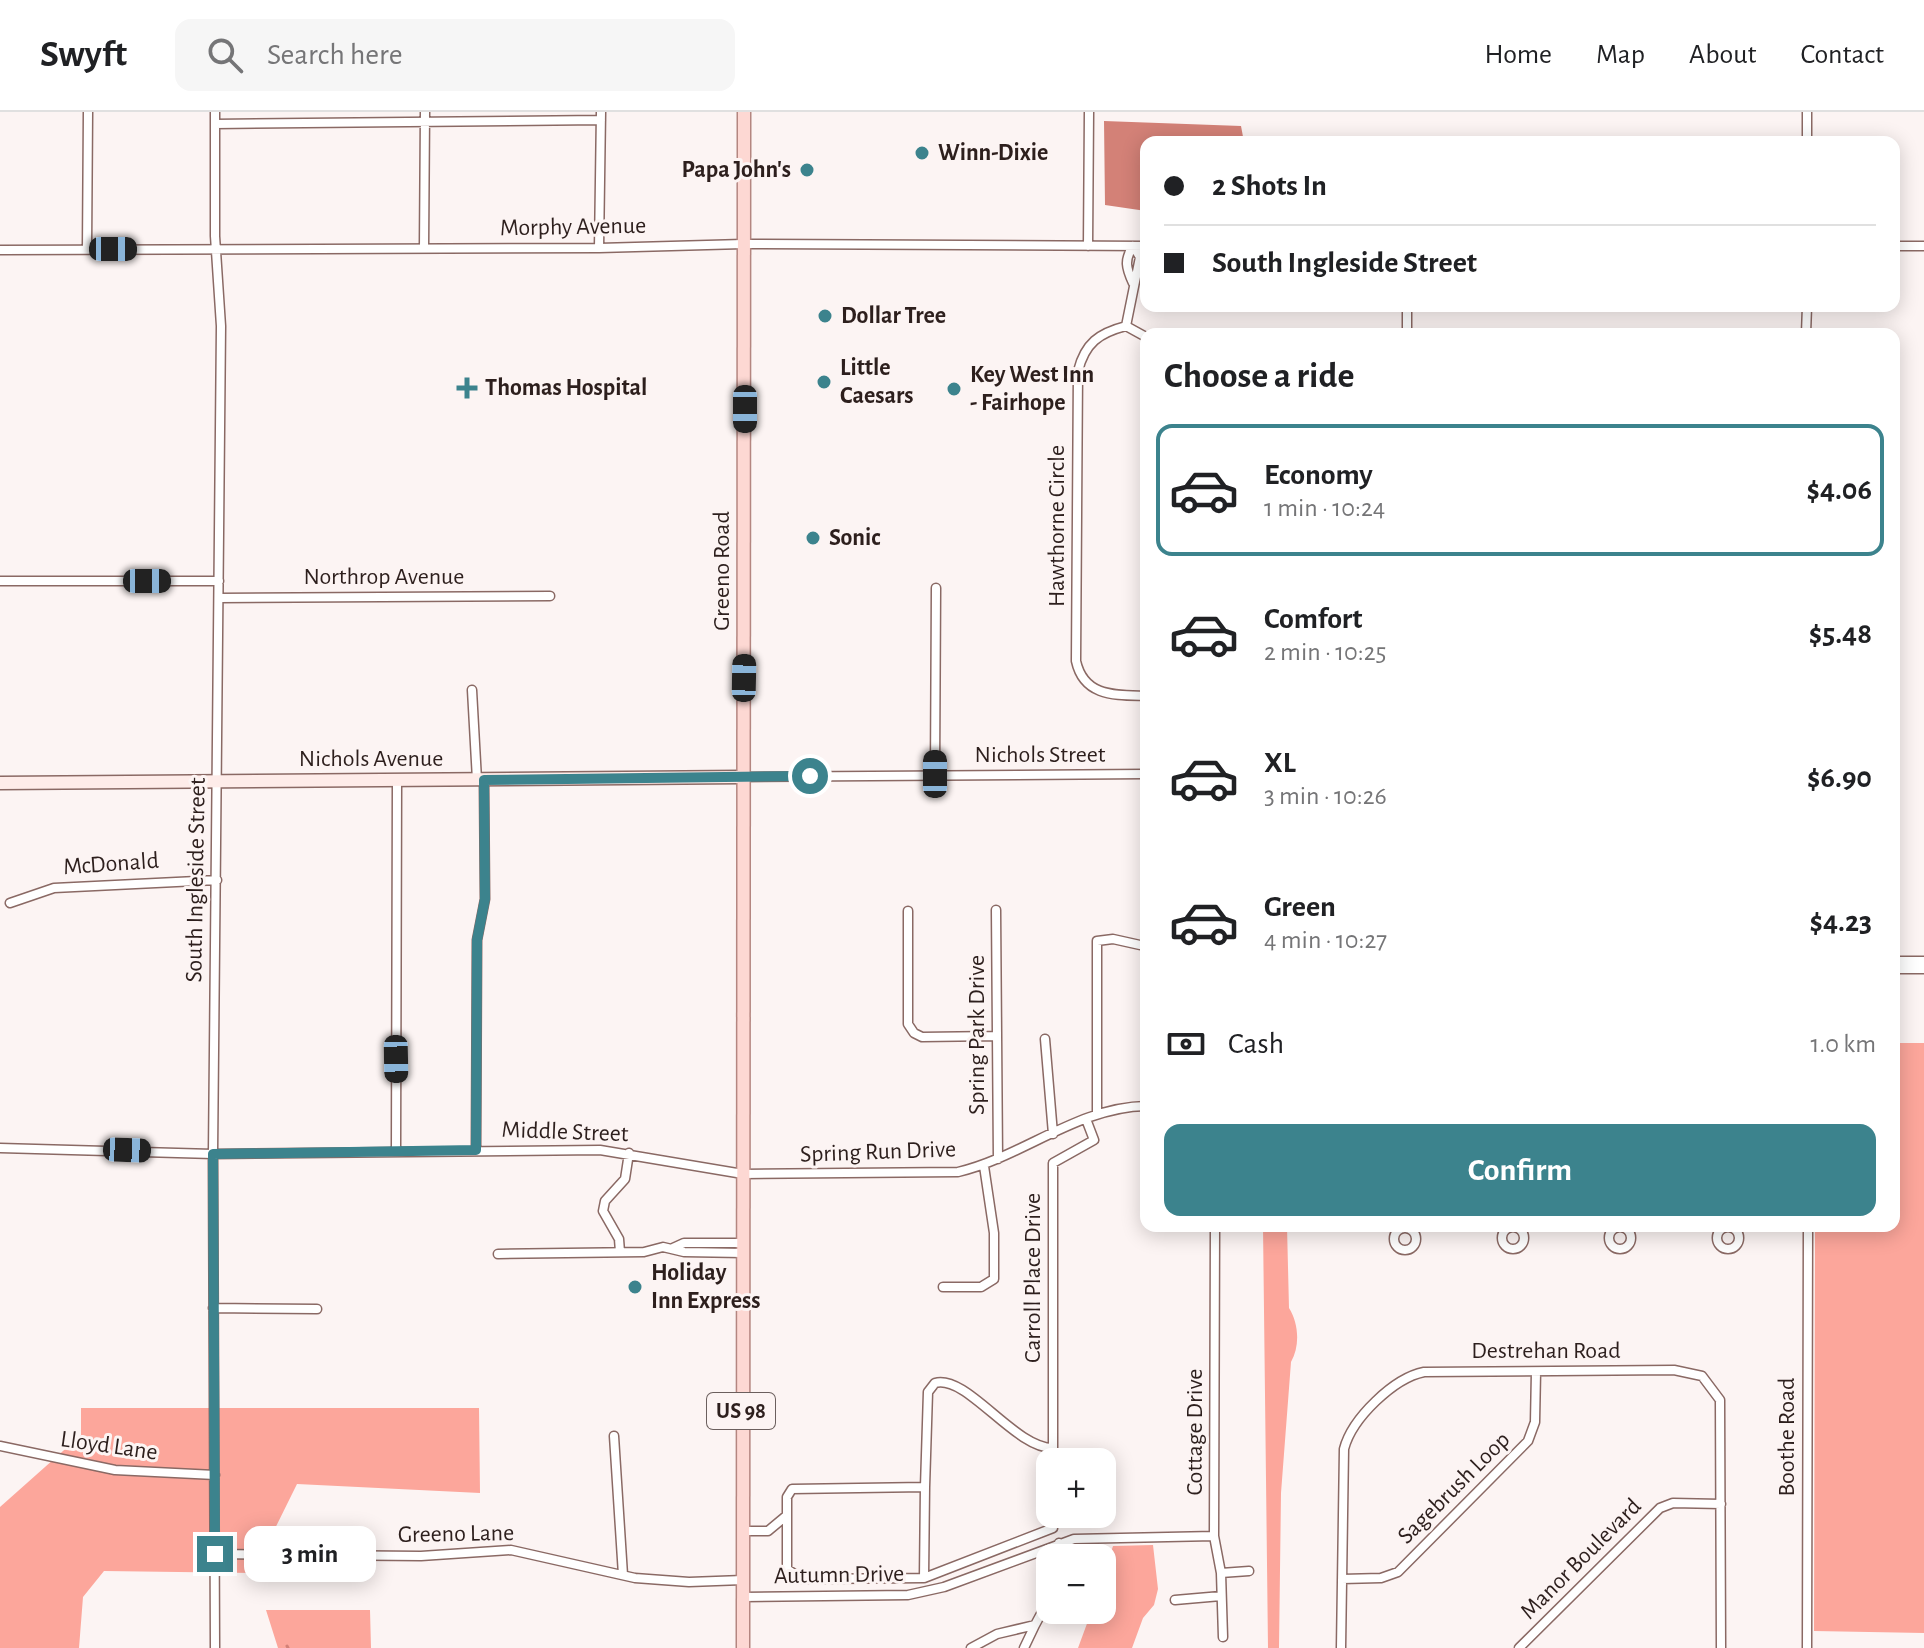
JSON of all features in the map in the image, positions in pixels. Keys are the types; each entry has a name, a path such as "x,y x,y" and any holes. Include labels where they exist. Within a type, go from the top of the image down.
{"main road":[{"name":"Greeno Road","path":"743,1174 744,112"},
{"name":"US 98","path":"743,1174 743,1648"}],"street":[{"path":"87,249 88,112"},
{"name":"South Ingleside Street","path":"215,112 221,326 213,1154 215,1648"},
{"path":"1088,246 1089,112"},
{"path":"1807,112 1807,136"},
{"path":"215,124 425,117 601,116 599,248"},
{"path":"424,248 425,117"},
{"name":"Morphy Avenue","path":"0,250 599,248 743,244 1140,246"},
{"path":"1133,246 1140,257 1126,326 1140,334"},
{"path":"1900,246 1924,246"},
{"name":"Hawthorne Circle","path":"1126,326 1095,338 1083,352 1078,371 1076,661 1085,683 1097,691 1140,695"},
{"path":"0,581 219,581"},
{"path":"935,774 936,588"},
{"name":"Northrop Avenue","path":"219,598 550,596"},
{"path":"472,690 481,780 485,899 477,940 476,1150"},
{"name":"Nichols Street","path":"742,777 1140,774"},
{"name":"Nichols Avenue","path":"0,783 742,777"},
{"path":"396,1151 397,781"},
{"name":"McDonald","path":"10,903 54,888 217,880"},
{"name":"Spring Park Drive","path":"996,910 998,1159"},
{"path":"908,911 908,1024 914,1033 922,1037 995,1036"},
{"path":"1097,1114 1097,941 1113,939 1140,945"},
{"path":"1900,961 1924,961"},
{"path":"1900,969 1924,969"},
{"path":"1045,1039 1053,1134"},
{"name":"Spring Run Drive","path":"743,1174 958,1172 984,1166 1097,1114 1140,1107"},
{"name":"Carroll Place Drive","path":"1053,1448 1053,1163 1094,1140 1086,1119"},
{"name":"Middle Street","path":"0,1148 213,1154 600,1150 629,1153 689,1168 743,1174"},
{"path":"620,1252 619,1239 603,1211 605,1201 625,1179 629,1153"},
{"path":"943,1287 981,1287 994,1279 994,1233 984,1166"},
{"name":"Cottage Drive","path":"1215,1232 1214,1536 1221,1573 1223,1637"},
{"name":"Boothe Road","path":"1807,1648 1808,1232"},
{"path":"498,1254 620,1252 672,1248 684,1243 743,1248"},
{"path":"213,1308 317,1309"},
{"name":"Destrehan Road","path":"1341,1648 1344,1449 1352,1430 1392,1388 1416,1373 1674,1370 1702,1376 1716,1390 1720,1400 1721,1648"},
{"name":"Sagebrush Loop","path":"1342,1579 1381,1578 1398,1572 1516,1457 1533,1432 1536,1372"},
{"path":"924,1578 928,1392 940,1381 952,1385 1032,1443 1053,1448"},
{"path":"614,1436 623,1575"},
{"name":"Lloyd Lane","path":"0,1446 115,1470 215,1475"},
{"path":"925,1487 797,1487 788,1492 786,1516 790,1533 786,1543 787,1569 796,1578 924,1578 1053,1528"},
{"name":"Manor Boulevard","path":"1519,1648 1660,1508 1673,1503 1721,1504"},
{"path":"768,1531 786,1516"},
{"path":"743,1531 768,1531 786,1543"},
{"name":"Autumn Drive","path":"743,1597 926,1592 1059,1543 1084,1538 1214,1536"},
{"name":"Greeno Lane","path":"215,1554 412,1556 511,1550 623,1575 670,1581 743,1580"},
{"path":"1221,1573 1249,1571"},
{"path":"1175,1600 1221,1596"},
{"path":"971,1648 997,1634 1035,1625"},
{"path":"1024,1648 1035,1625"}],"shaded area":[{"path":"1104,121 1241,126 1243,136 1140,136 1140,210 1105,205"},
{"path":"1900,1043 1924,1043 1924,1633 1814,1631 1815,1232 1900,1232"},
{"path":"1263,1232 1287,1232 1289,1308 1297,1335 1291,1362 1281,1493 1279,1648 1268,1648"},
{"path":"81,1408 479,1408 480,1493 297,1484 253,1573 104,1571 83,1597 79,1648 0,1648 0,1507 81,1435"},
{"path":"1153,1545 1158,1589 1154,1605 1143,1618 1132,1648 1078,1648 1087,1624 1116,1624 1116,1546"},
{"path":"266,1610 370,1610 371,1648 278,1648"}],"place":[{"name":"Winn-Dixie","path":"922,153"},
{"name":"Papa John's","path":"807,170"},
{"name":"Dollar Tree","path":"825,316"},
{"name":"Little Caesars","path":"824,382"},
{"name":"Thomas Hospital","path":"467,388"},
{"name":"Key West Inn - Fairhope","path":"954,389"},
{"name":"Sonic","path":"813,538"},
{"name":"Holiday Inn Express","path":"635,1287"}],"route":[{"path":"215,1554 213,1154 476,1150 477,940 485,899 484,780 810,776"}]}
